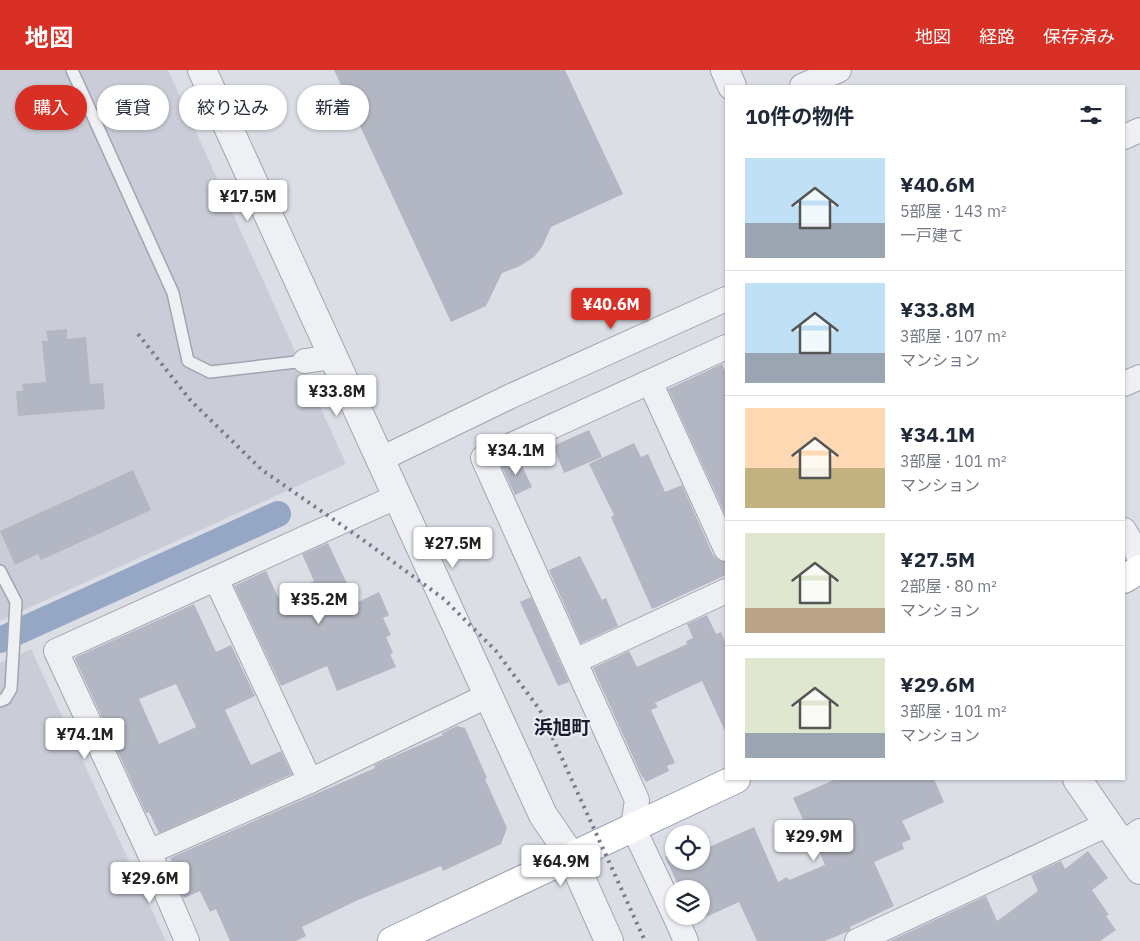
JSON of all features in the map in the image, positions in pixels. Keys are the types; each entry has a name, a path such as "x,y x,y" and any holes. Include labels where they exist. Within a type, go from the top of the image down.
{"main road":[{"path":"1125,577 1140,568"},
{"path":"392,941 734,780"}],"street":[{"path":"202,70 332,357 398,496 487,696 543,815 571,856 609,941"},
{"path":"725,70 732,85"},
{"path":"804,85 839,70"},
{"path":"1125,137 1140,130"},
{"path":"381,459 511,396 725,299"},
{"path":"665,896 633,827 638,800 483,458 725,347"},
{"path":"305,361 332,357"},
{"path":"1125,384 1140,377"},
{"path":"650,382 725,548"},
{"path":"187,941 149,852 56,651 398,496"},
{"path":"1125,532 1140,558"},
{"path":"216,579 310,781"},
{"path":"575,661 725,591"},
{"path":"149,852 310,781 487,696"},
{"path":"1078,780 1123,833 1140,870"},
{"path":"857,941 1123,833"},
{"path":"679,925 686,941"}],"lane":[{"path":"72,70 173,293 188,361 210,372 305,361"},
{"path":"0,571 16,602 11,689 4,699 0,701"}],"shaded area":[{"path":"0,70 168,70 179,94 179,130 195,130 346,464 0,621"},
{"path":"31,649 166,941 0,941 0,663"}],"building":[{"path":"334,70 565,70 623,194 551,227 542,247 534,257 520,266 502,273 486,306 451,322 362,130 369,130 369,85 341,85"},
{"path":"67,329 67,339 86,337 90,384 103,383 105,409 18,416 16,391 23,391 22,384 46,382 42,341 48,341 46,331"},
{"path":"722,364 725,371 725,514 668,389"},
{"path":"589,430 602,457 564,473 553,446"},
{"path":"634,443 641,457 648,454 665,492 682,485 713,555 718,560 725,562 725,575 652,609 611,517 614,515 589,464"},
{"path":"518,457 532,487 515,495 501,465"},
{"path":"133,470 151,510 41,560 38,554 15,565 0,531"},
{"path":"328,543 356,603 379,592 389,615 383,618 391,635 386,637 393,653 390,654 396,667 337,691 327,666 281,686 234,586 266,571 278,597 314,581 302,554"},
{"path":"580,556 602,600 606,598 618,626 581,643 549,570"},
{"path":"531,597 569,682 558,686 520,602"},
{"path":"194,604 216,652 231,645 255,696 225,710 251,765 281,751 292,774 159,833 149,812 146,813 75,659","holes":["176,684 196,727 159,744 139,699"]},
{"path":"707,615 716,634 721,632 725,642 725,731 702,681 655,703 658,707 651,710 675,763 667,766 669,771 646,782 642,777 593,668 629,651 637,667 687,644 686,641 693,638 687,624"},
{"path":"457,726 465,728 507,828 501,844 443,871 441,866 358,900 302,927 306,936 296,941 230,941 216,909 210,912 200,891 184,898 168,862 172,861 170,858 375,768 374,765 443,735 442,733"},
{"path":"834,780 934,780 944,802 902,821 911,839 902,843 904,849 874,862 894,906 850,927 849,931 825,941 757,941 739,902 710,915 710,880 676,880 671,870 710,870 710,847 754,827 778,882 787,877 789,880 825,865 808,825 806,826 793,798"},
{"path":"1088,851 1108,878 1092,890 1109,915 1106,916 1116,930 1100,941 890,941 986,896 997,921 1038,891 1031,875 1061,861 1065,869"}],"waterway":[{"path":"0,640 278,514"}],"railway":[{"path":"138,334 191,401 262,470 444,599 496,651 540,710 645,941"}],"district":[{"name":"浜旭町","path":"562,727"}]}
